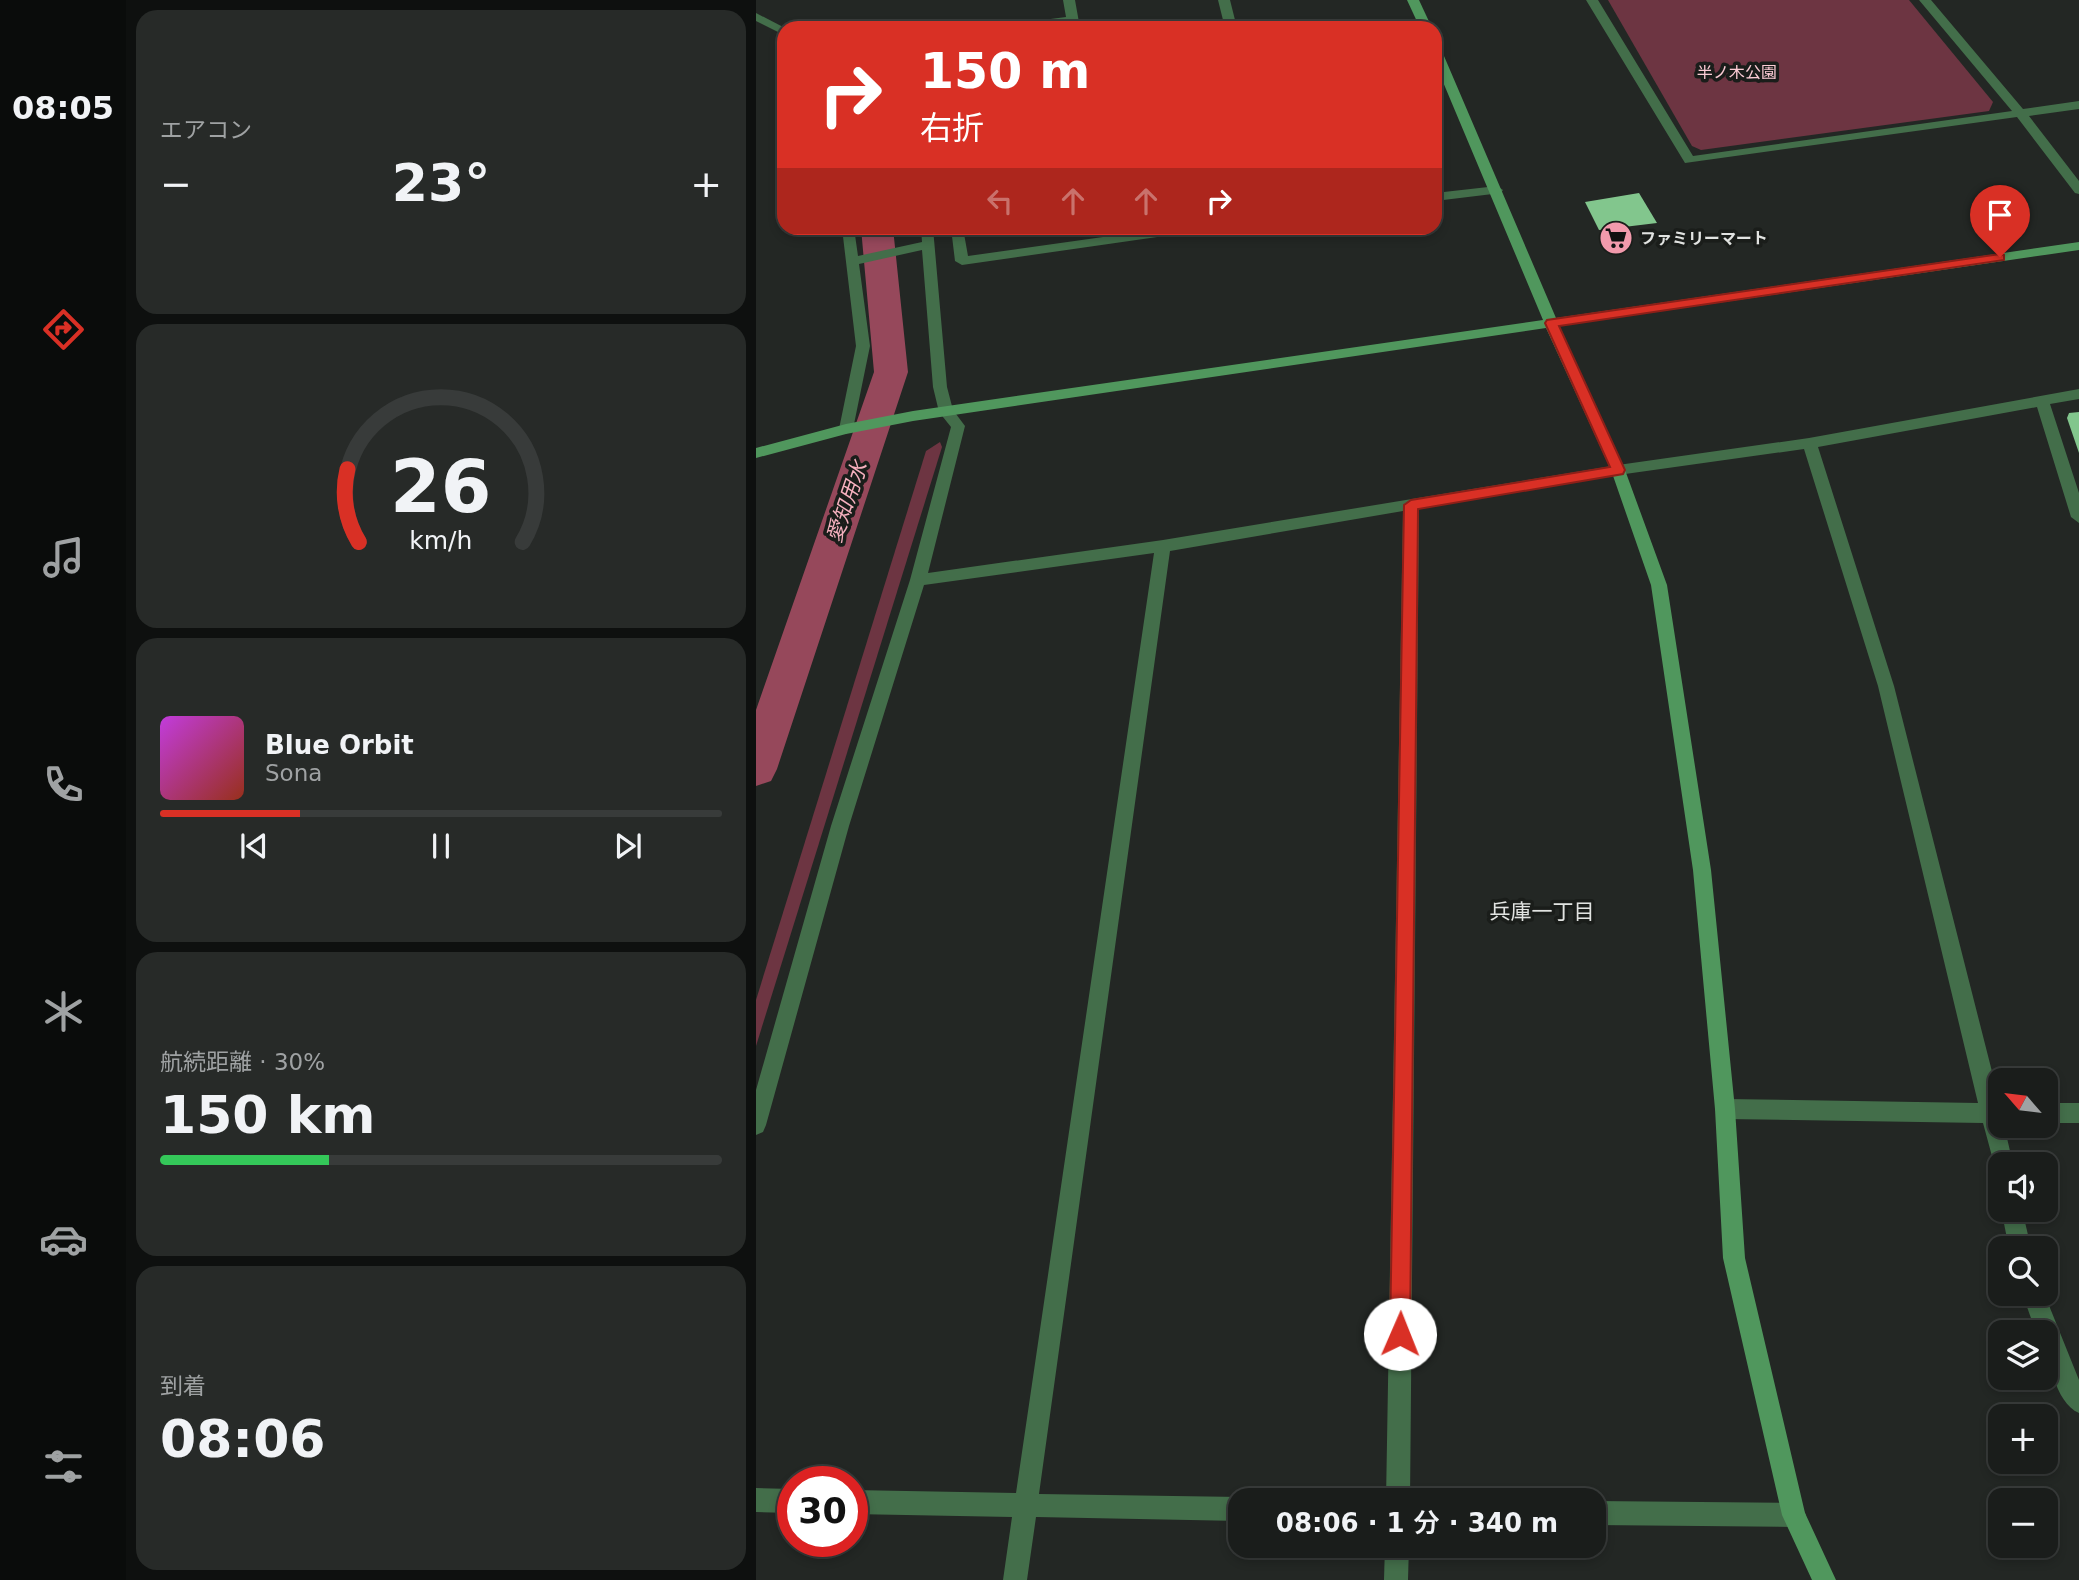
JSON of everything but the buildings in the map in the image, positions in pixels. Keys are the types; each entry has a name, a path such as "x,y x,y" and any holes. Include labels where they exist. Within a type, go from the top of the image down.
{"street":[{"path":"1069,0 1072,21"},
{"path":"1224,0 1229,21"},
{"path":"1413,0 1423,21"},
{"path":"1592,0 1689,160 2079,105"},
{"path":"1925,0 2021,114 2079,190"},
{"path":"756,16 777,28"},
{"path":"1442,65 1551,323 1618,470 1659,585 1702,870 1725,1109 1734,1258 1794,1516 1824,1580"},
{"path":"1442,196 1497,190"},
{"path":"846,429 863,346 849,235"},
{"path":"756,1125 840,826 918,580 958,426 947,411 940,387 928,235"},
{"path":"958,235 962,261 1098,235"},
{"path":"852,261 929,245"},
{"path":"756,453 846,429 913,416 2079,246"},
{"path":"918,580 1163,546 1618,470 1809,443 2079,394"},
{"path":"2042,401 2079,517"},
{"path":"1809,443 1886,685 1988,1082"},
{"path":"1398,1488 1411,505"},
{"path":"1015,1580 1163,546"},
{"path":"1725,1109 1988,1113"},
{"path":"2058,1113 2079,1113"},
{"path":"2038,1306 2062,1371 2079,1402"},
{"path":"756,1500 777,1501"},
{"path":"868,1502 1228,1509"},
{"path":"1606,1513 1794,1516"},
{"path":"1396,1580 1397,1558"}],"green space":[{"name":"半ノ木公園","path":"1608,0 1909,0 1993,102 1989,111 1701,150 1692,146"},
{"path":"940,442 942,447 756,1046 756,1000 926,451"}],"waterway":[{"name":"愛知用水","path":"756,769 891,372 878,235"}],"place":[{"name":"ファミリーマート","path":"1616,238"}],"district":[{"name":"兵庫一丁目","path":"1542,912"}],"route":[{"path":"1400,1334 1411,505 1618,470 1551,323 2000,257"}]}
